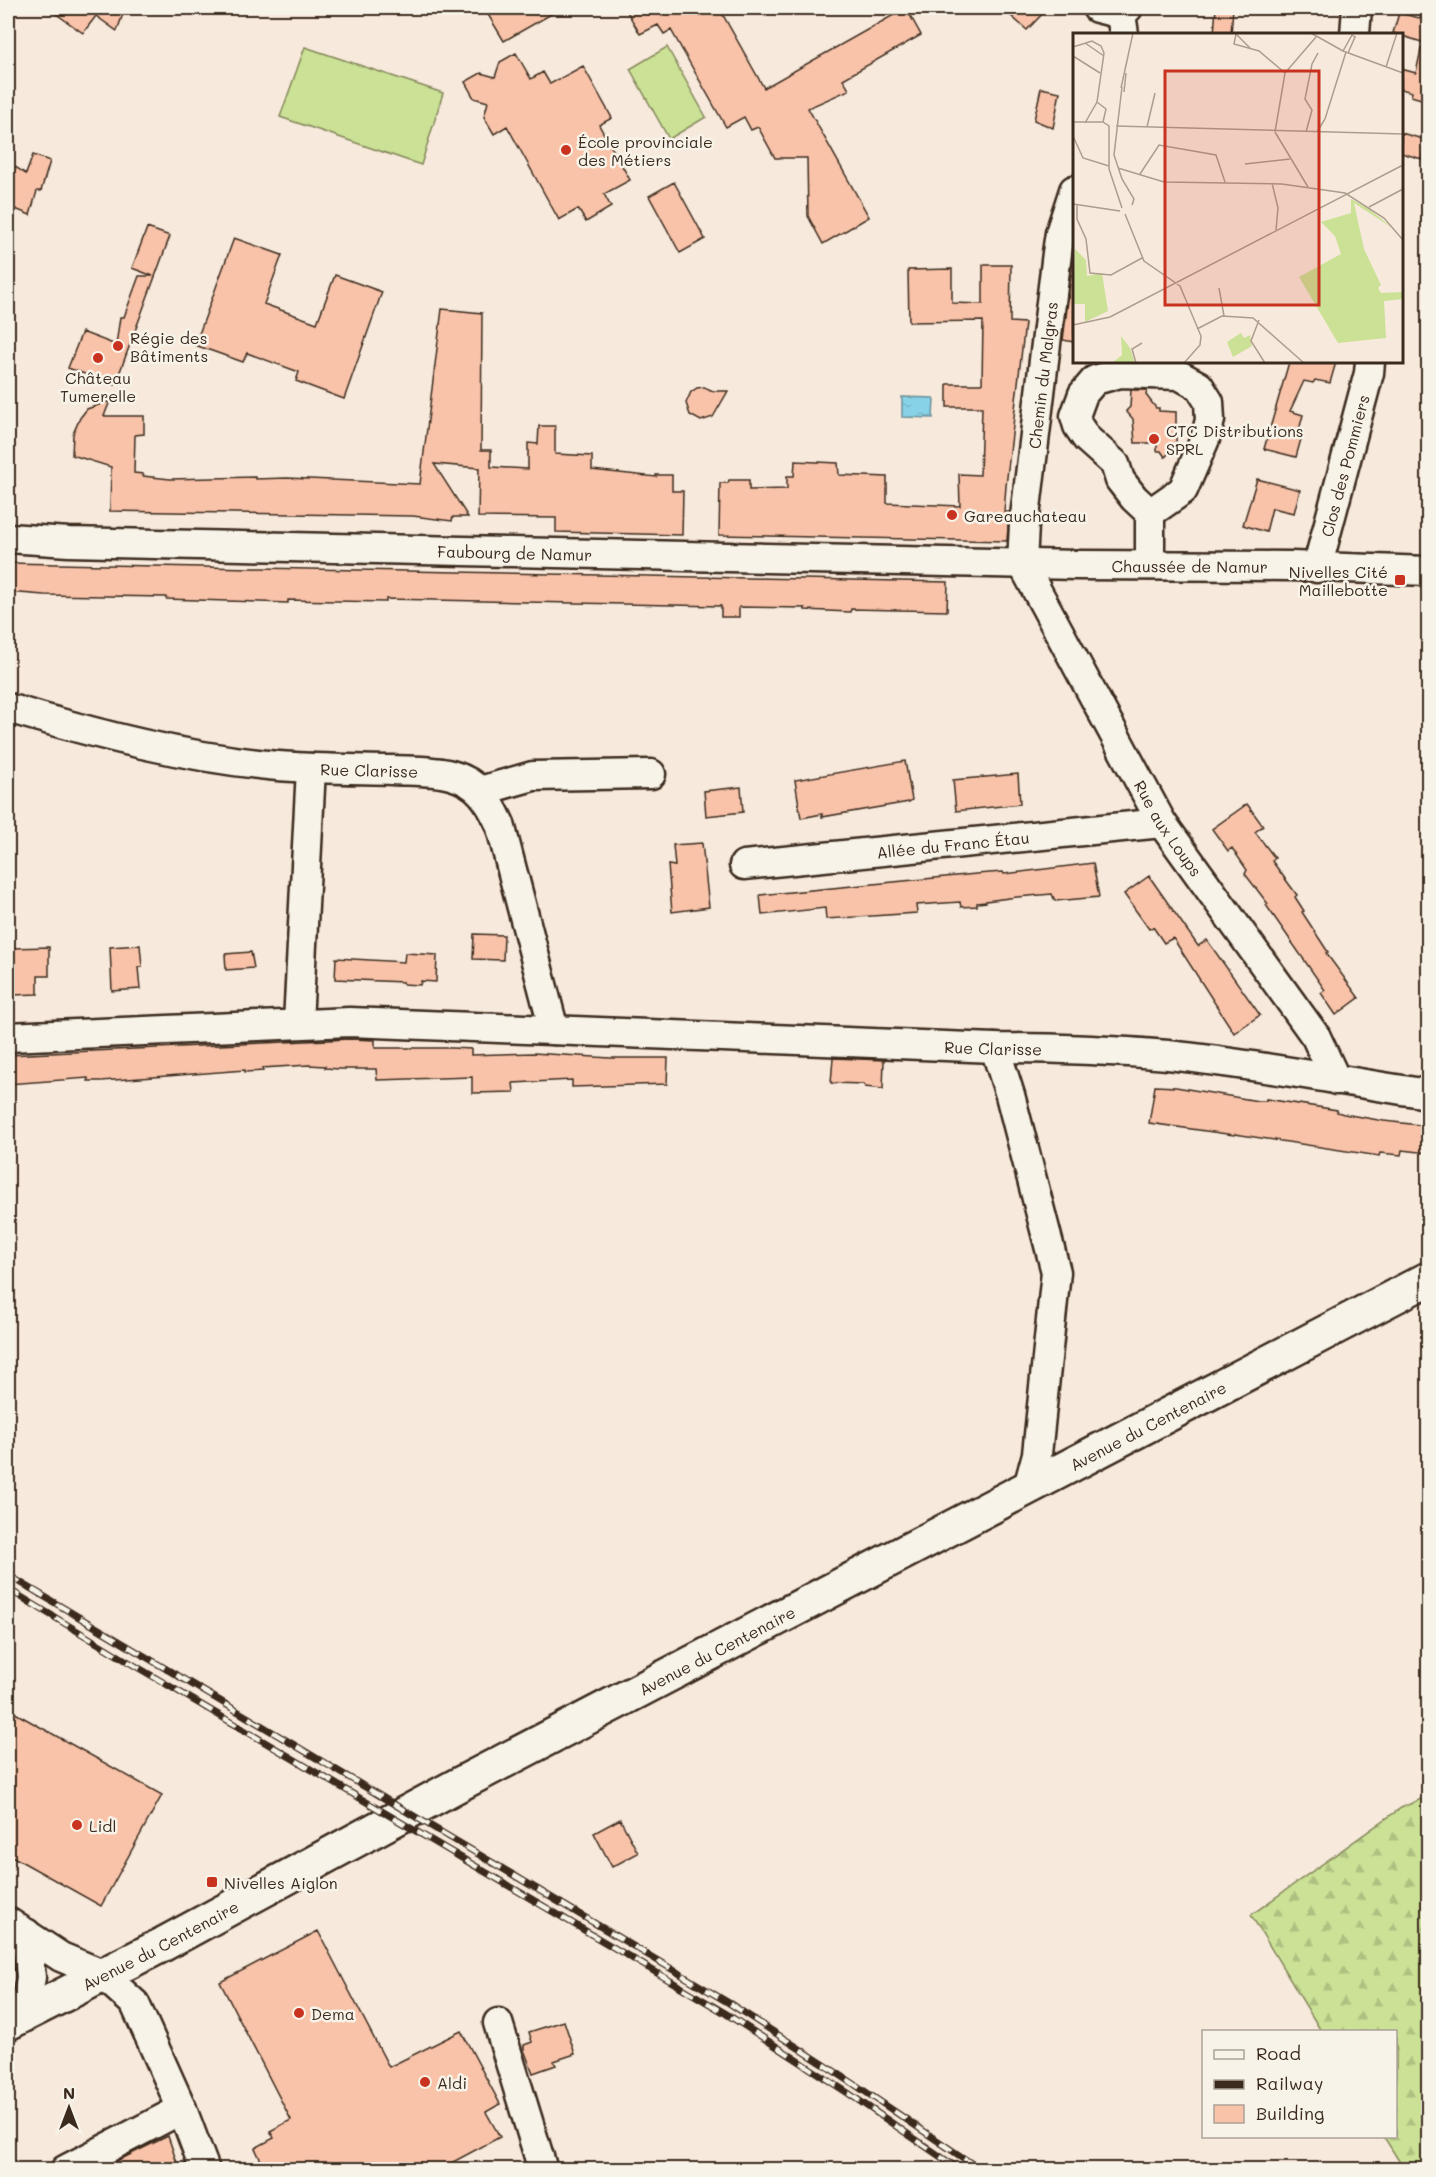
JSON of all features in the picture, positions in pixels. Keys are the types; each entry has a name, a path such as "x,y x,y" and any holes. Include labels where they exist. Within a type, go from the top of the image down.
{"main road":[{"name":"Avenue du Centenaire","path":"16,2018 158,1947 456,1786 1428,1279"}],"street":[{"path":"1355,33 1357,8"},
{"name":"Chemin du Malgras","path":"1022,563 1024,525 1057,253 1060,233 1073,193"},
{"name":"Clos des Pommiers","path":"1317,568 1370,373 1370,363"},
{"path":"1150,513 1183,490 1205,439 1210,420 1209,402 1199,386 1179,375 1120,373 1095,380 1083,394 1075,416 1078,426 1087,439 1115,465 1120,480 1150,513 1150,565"},
{"name":"Faubourg de Namur","path":"8,538 81,542 1022,563"},
{"name":"Chaussée de Namur","path":"1022,563 1317,568 1425,565"},
{"name":"Rue aux Loups","path":"1022,563 1162,823 1316,1037 1336,1080"},
{"name":"Rue Clarisse","path":"8,708 99,735 184,752 277,766 414,771 451,775 474,785 490,802 500,824 554,1030"},
{"path":"298,1023 311,768"},
{"path":"480,791 533,776 651,774"},
{"name":"Allée du Franc Étau","path":"744,865 1162,823"},
{"name":"Rue Clarisse","path":"8,1037 350,1022 995,1048 1085,1049 1168,1055 1266,1067 1428,1094"},
{"path":"995,1048 1010,1095 1056,1272 1037,1454 1028,1487"},
{"path":"17,1927 61,1957 102,1974 135,2004 182,2109 204,2169"},
{"path":"16,2018 31,1977 17,1927"},
{"path":"498,2023 543,2169"},
{"path":"65,2169 182,2109"}],"green space":[{"path":"305,47 443,93 421,165 280,117"},
{"path":"667,47 706,117 669,139 630,69"},
{"path":"1428,1796 1428,2169 1404,2169 1385,2138 1397,2138 1397,2030 1320,2030 1251,1915 1401,1808"}],"water":[{"path":"902,397 934,398 933,418 902,417"}],"building":[{"path":"48,8 125,8 117,31 96,16 83,33"},
{"path":"484,8 562,8 504,41"},
{"path":"625,8 719,8 764,88 906,8 921,35 843,79 849,90 808,108 869,217 823,244 808,216 807,158 775,158 758,127 751,130 744,117 726,127 671,30 664,34 658,25 640,34"},
{"path":"1002,8 1048,8 1027,30"},
{"path":"1216,8 1233,8 1231,33 1214,33"},
{"path":"1399,13 1428,20 1428,44 1403,36 1403,33 1393,33"},
{"path":"1421,49 1428,50 1428,101 1411,96 1412,92 1403,90 1403,70 1416,73"},
{"path":"516,53 531,79 543,72 550,84 583,66 612,118 599,125 630,180 604,194 611,207 586,222 578,209 559,220 507,126 494,134 484,117 488,102 474,98 465,82 481,73 495,77 500,62"},
{"path":"1041,88 1060,92 1053,128 1034,120"},
{"path":"1403,134 1427,140 1422,159 1403,154"},
{"path":"33,155 50,161 41,191 37,191 30,215 8,206 8,162 26,174"},
{"path":"674,182 705,239 680,253 649,196"},
{"path":"147,228 170,236 115,385 68,368 82,332 116,345 120,317 124,317 139,276 153,276 132,268"},
{"path":"234,238 282,255 264,304 317,323 335,275 382,292 344,399 296,381 299,372 247,353 243,362 195,345"},
{"path":"1073,261 1073,342 1063,340"},
{"path":"983,265 1011,265 1010,322 1025,323 1006,486 1004,512 1009,512 1007,541 719,535 720,483 728,483 729,480 749,480 749,490 787,489 787,476 794,476 795,461 838,463 839,475 887,477 887,503 960,506 959,474 980,475 982,407 947,407 947,384 982,384 983,321 909,322 908,270 952,269 952,303 983,304"},
{"path":"442,309 482,313 481,450 491,450 491,467 528,469 528,443 538,444 539,426 555,426 555,454 592,456 592,470 656,477 656,475 672,475 672,491 683,491 682,535 556,532 556,518 478,517 479,468 434,464 468,517 453,517 452,521 413,516 110,511 111,467 72,455 73,434 80,418 87,409 110,401 104,416 144,416 144,434 135,435 134,473 143,474 143,476 170,479 255,477 255,479 287,478 420,484"},
{"path":"1289,363 1336,363 1330,383 1315,380 1313,383 1304,381 1290,411 1303,415 1299,430 1303,432 1296,457 1264,449"},
{"path":"704,387 713,391 728,391 713,417 701,421 690,415 686,403 691,392"},
{"path":"1131,390 1147,390 1146,395 1156,408 1159,408 1159,411 1176,412 1176,451 1171,451 1165,457 1161,451 1157,451 1157,443 1135,443 1133,419 1126,411 1130,407"},
{"path":"1257,479 1300,490 1294,513 1272,508 1266,532 1243,525"},
{"path":"8,563 948,582 947,611 851,609 850,612 805,610 805,608 739,607 739,617 721,617 721,606 386,599 386,602 288,600 288,603 166,599 166,597 44,595 8,592"},
{"path":"905,761 912,800 909,802 822,817 822,814 801,818 795,780"},
{"path":"1018,774 1020,804 956,811 953,780"},
{"path":"741,787 743,812 706,816 704,791"},
{"path":"1247,804 1263,826 1255,832 1275,858 1272,861 1297,895 1295,897 1304,911 1302,912 1328,952 1326,953 1359,998 1336,1015 1321,993 1325,990 1266,905 1268,904 1245,874 1247,870 1232,848 1228,851 1212,829"},
{"path":"702,843 709,907 672,912 668,865 675,866 673,845"},
{"path":"1093,863 1099,897 1055,901 1052,894 986,901 977,903 977,906 961,907 960,902 916,905 917,913 826,919 825,908 762,915 760,895 976,874 1003,872 1004,874"},
{"path":"1149,876 1198,946 1207,940 1260,1015 1234,1033 1173,938 1164,943 1153,927 1149,929 1124,894"},
{"path":"474,934 504,935 503,960 473,959"},
{"path":"140,945 142,967 138,967 140,989 112,991 110,947"},
{"path":"49,947 49,976 38,976 38,994 12,995 12,948"},
{"path":"251,952 254,968 226,970 225,954"},
{"path":"405,953 437,955 436,982 421,981 420,985 335,979 336,958 404,962"},
{"path":"350,1039 375,1040 375,1048 471,1049 471,1055 533,1053 610,1058 668,1058 667,1084 572,1087 572,1080 513,1083 514,1092 472,1093 472,1077 377,1080 376,1069 340,1069 309,1065 262,1068 263,1071 245,1072 245,1070 101,1081 88,1081 88,1078 8,1084 8,1055"},
{"path":"833,1058 884,1060 883,1089 865,1087 864,1084 831,1083"},
{"path":"1155,1086 1176,1087 1258,1101 1266,1101 1266,1099 1337,1110 1344,1114 1384,1121 1428,1126 1428,1153 1402,1150 1401,1155 1380,1153 1379,1156 1149,1123"},
{"name":"Lidl","path":"8,1709 162,1795 101,1906 8,1854"},
{"path":"620,1819 638,1853 612,1867 594,1833"},
{"path":"318,1931 389,2067 461,2031 500,2104 486,2112 500,2137 440,2169 265,2169 255,2148 274,2138 270,2131 291,2120 220,1982"},
{"path":"564,2021 575,2054 554,2061 556,2065 533,2073 524,2050 524,2045 532,2042 529,2032"},
{"path":"168,2136 179,2169 102,2169 133,2153"}],"railway":[{"path":"8,1575 729,2003 981,2170"},
{"path":"8,1589 725,2013 848,2093 960,2170"}],"place":[{"name":"École provinciale des Métiers","path":"566,150"},
{"name":"Régie des Bâtiments","path":"118,346"},
{"name":"Château Tumerelle","path":"98,358"},
{"name":"CTC Distributions SPRL","path":"1154,439"},
{"name":"Gareauchateau","path":"952,515"},
{"name":"Nivelles Cité Maillebotte","path":"1400,580"},
{"name":"Lidl","path":"77,1825"},
{"name":"Nivelles Aiglon","path":"212,1882"},
{"name":"Dema","path":"299,2013"},
{"name":"Aldi","path":"425,2082"}]}
